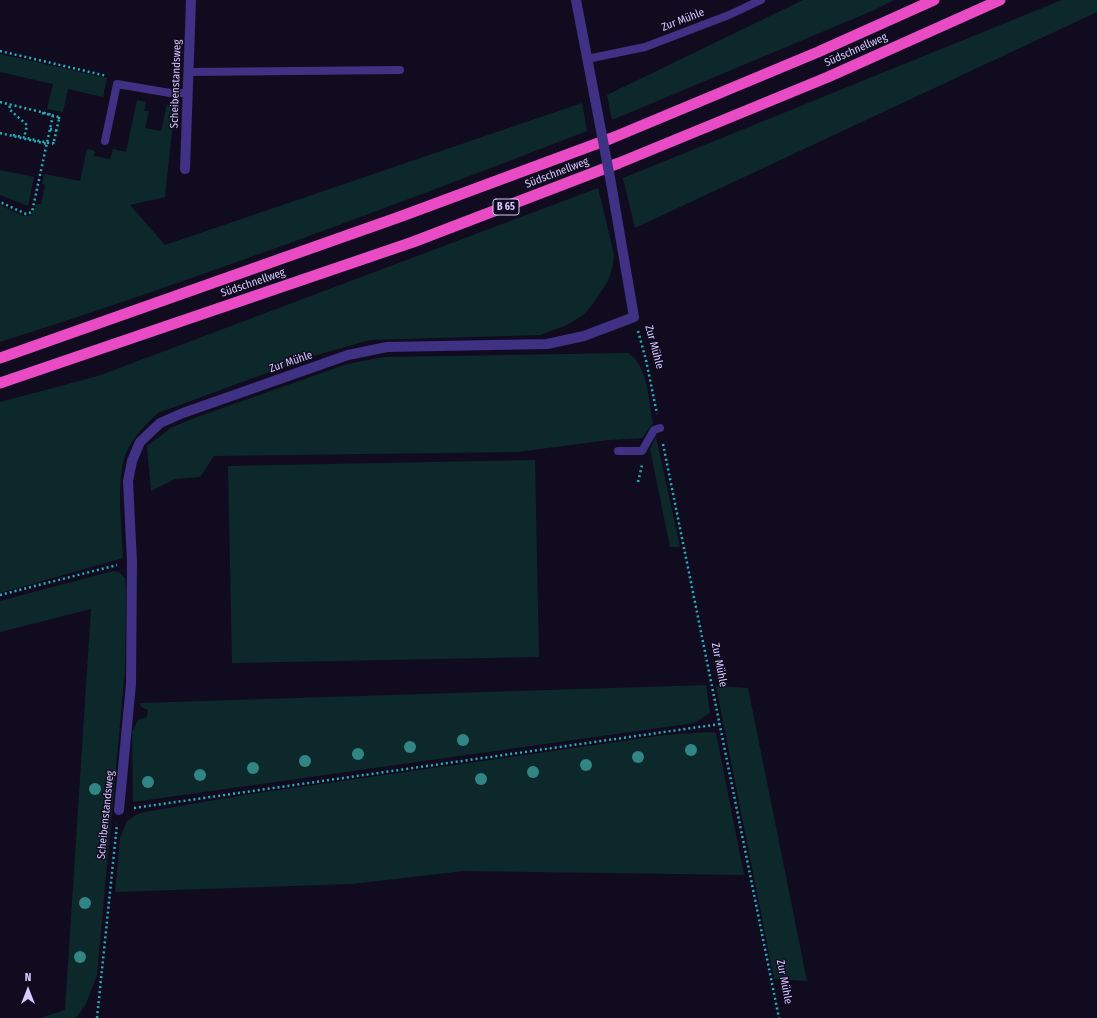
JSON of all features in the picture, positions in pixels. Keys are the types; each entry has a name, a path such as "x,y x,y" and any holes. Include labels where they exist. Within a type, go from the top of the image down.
{"highway":[{"name":"Südschnellweg","path":"0,358 395,219 612,138 818,52 934,0"},
{"name":"Südschnellweg","path":"0,383 405,245 620,163 828,77 1000,0"}],"street":[{"name":"Scheibenstandsweg","path":"185,169 192,0"},
{"name":"Zur Mühle","path":"131,615 132,562 128,481 132,461 140,442 160,423 183,412 348,355 387,347 547,344 584,336 634,317 611,183 576,0"},
{"name":"Scheibenstandsweg","path":"118,810 131,684 131,615"}],"lane":[{"name":"Zur Mühle","path":"587,59 645,47 729,15 762,0"},
{"path":"189,72 400,70"},
{"path":"105,140 117,84 170,94 188,93"},
{"path":"618,452 642,451 654,430 660,428"}],"path":[{"path":"0,51 109,76 117,84"},
{"path":"0,103 59,118 53,143 0,133"},
{"path":"0,103 53,114 32,212 26,214 0,202"},
{"path":"10,106 9,109 27,125 24,138"},
{"path":"50,129 58,131"},
{"path":"0,133 47,144"},
{"name":"Zur Mühle","path":"634,317 646,360 779,1018"},
{"path":"0,595 132,562"},
{"path":"118,810 720,724"},
{"name":"Scheibenstandsweg","path":"97,1018 118,810"}],"green space":[{"path":"803,0 894,0 872,11 612,120 607,95"},
{"path":"1062,0 1097,0 1097,12 635,228 623,178"},
{"path":"0,54 107,78 103,97 68,89 63,112 47,109 53,84 0,72"},
{"path":"137,100 146,102 144,111 149,111 145,128 161,131 167,104 174,111 165,197 130,205 165,245 582,103 587,131 295,241 148,293 0,342 0,205 23,216 30,216 37,204 41,204 45,185 42,184 44,174 80,181 87,149 95,151 94,156 110,159 113,149 126,152"},
{"path":"0,170 34,177 28,206 0,195"},
{"path":"598,188 614,254 613,265 608,281 592,305 583,315 567,325 540,335 370,340 313,356 158,413 142,429 132,442 123,463 120,486 120,510 123,558 0,593 0,402 98,376"},
{"path":"628,353 635,359 644,375 653,423 642,438 609,440 517,452 214,456 200,477 175,479 151,491 147,446 172,427 347,364 384,357"},
{"path":"656,437 680,547 670,547 650,449"},
{"path":"535,460 539,657 232,663 228,466"},
{"path":"113,571 119,572 125,578 125,669 97,975 86,1004 76,1018 40,1018 65,1010 91,609 0,632 0,601"},
{"path":"706,685 710,713 694,723 133,802 132,732 138,720 147,717 148,710 141,707 140,703"},
{"path":"716,686 748,688 807,981 774,979"},
{"path":"708,732 716,733 744,875 464,871 352,884 115,892 120,838 127,821 139,813 244,795 665,735"}]}
